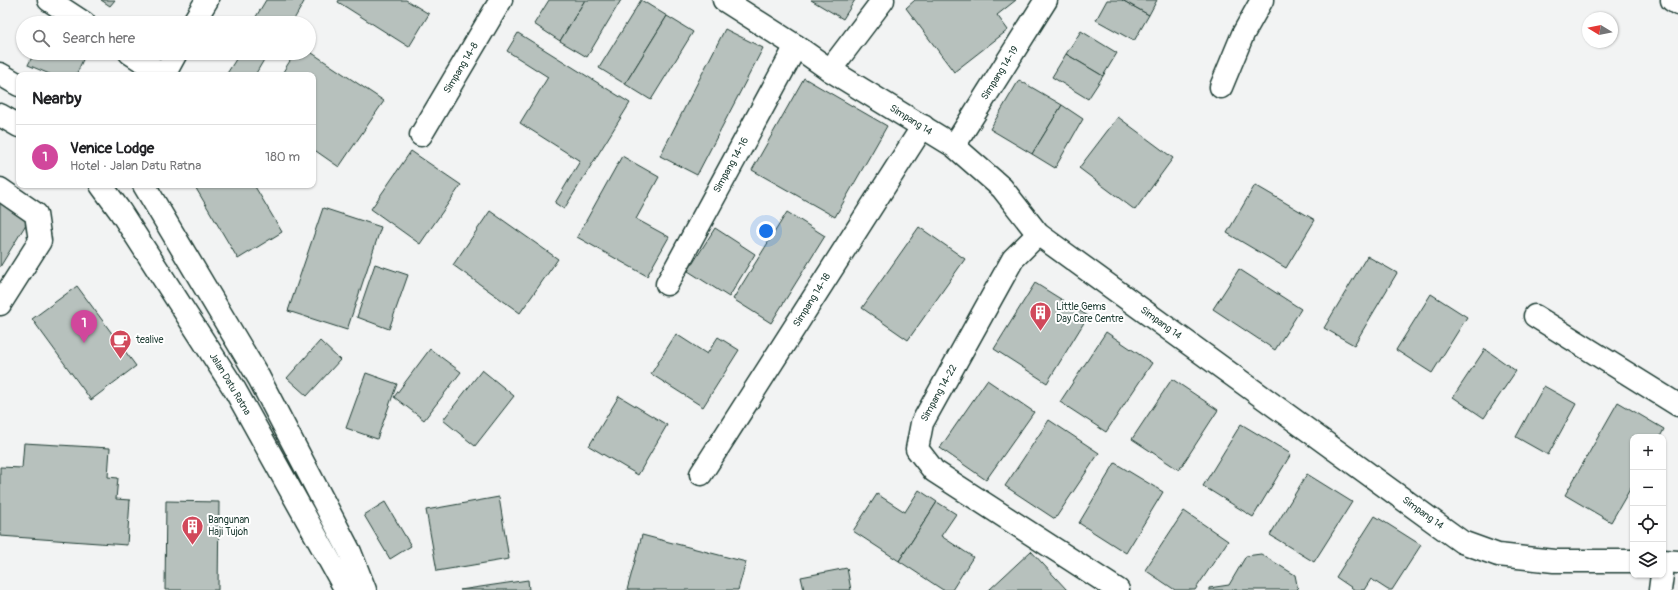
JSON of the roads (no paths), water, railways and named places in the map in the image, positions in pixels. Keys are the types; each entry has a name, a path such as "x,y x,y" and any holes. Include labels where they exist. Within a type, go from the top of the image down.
{"street":[{"path":"49,0 73,16"},
{"path":"197,16 206,0"},
{"name":"Simpang 14-8","path":"421,135 501,0"},
{"name":"Simpang 14","path":"724,0 796,46 830,70 954,146 1002,188 1038,234 1462,542 1498,555 1547,561 1630,561"},
{"path":"830,70 883,0"},
{"name":"Simpang 14-19","path":"954,146 1046,0"},
{"path":"1221,87 1243,34 1262,0"},
{"path":"1672,0 1678,4"},
{"name":"Simpang 14-16","path":"666,284 796,46"},
{"path":"141,60 159,72"},
{"path":"166,72 172,60"},
{"path":"0,74 16,83"},
{"path":"0,115 16,124"},
{"name":"Simpang 14-18","path":"701,474 923,126"},
{"name":"Jalan Datu Ratna","path":"103,188 120,211 236,390 346,590"},
{"path":"146,188 259,378 350,552 365,590"},
{"path":"0,189 36,214 40,241 0,304"},
{"name":"Simpang 14-22","path":"1038,234 1013,259 922,423 917,449 934,471 1118,590"},
{"path":"1535,316 1678,405"},
{"path":"1660,590 1663,578"}],"place":[{"name":"Little Gems Day Care Centre","path":"1041,332"},
{"name":"Venice Lodge","path":"84,343"},
{"name":"tealive","path":"120,360"},
{"name":"Bangunan Haji Tujoh","path":"192,546"}]}
